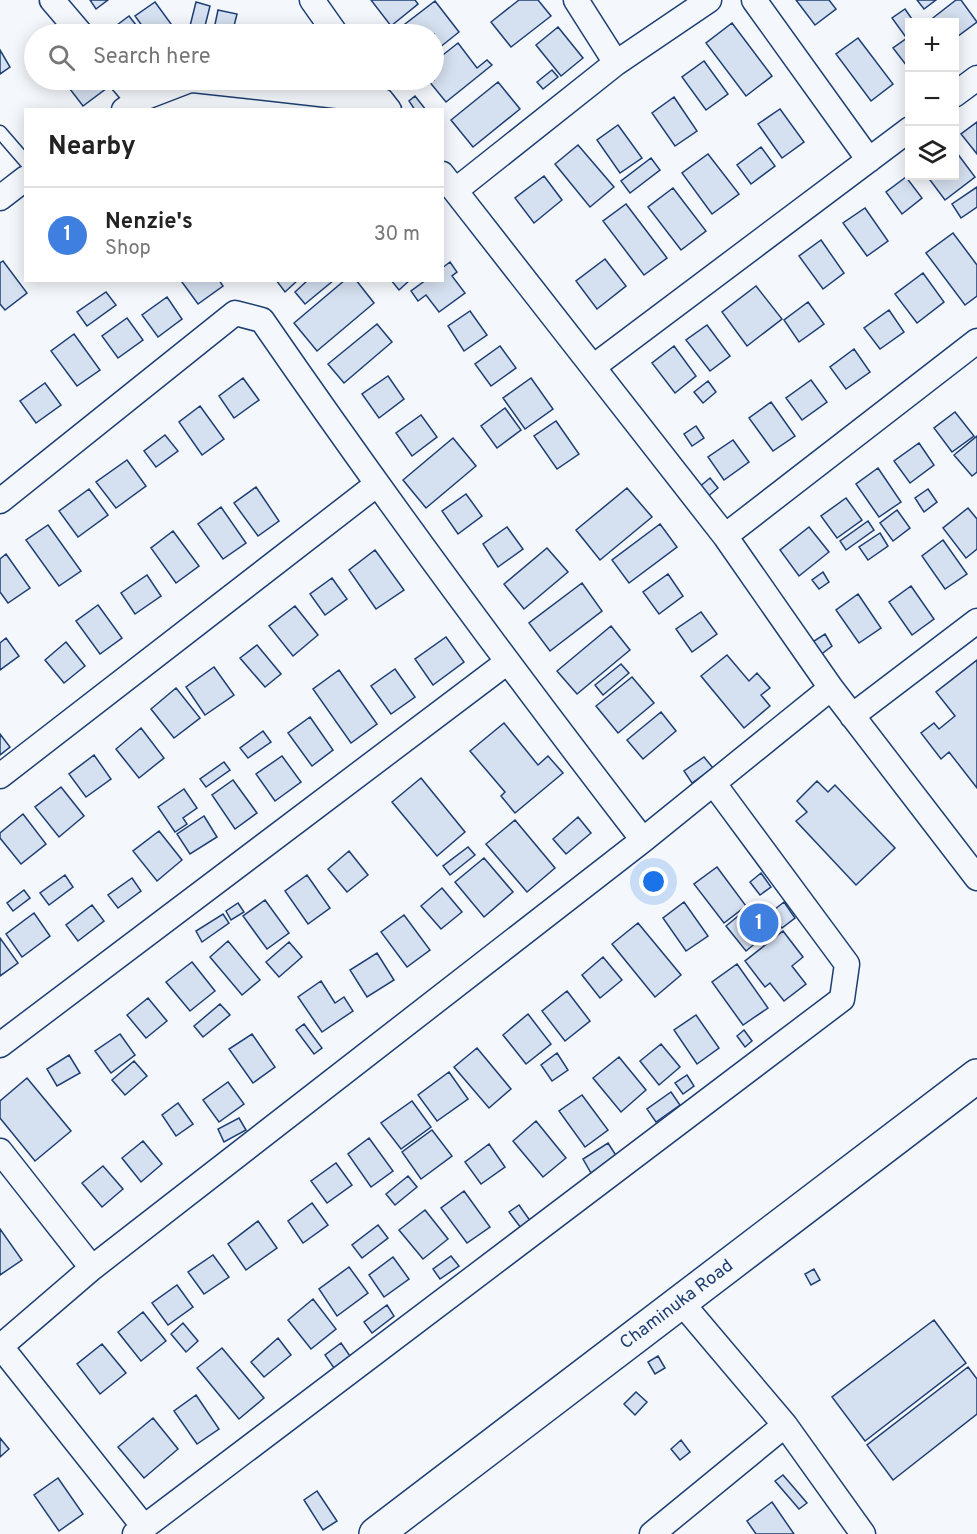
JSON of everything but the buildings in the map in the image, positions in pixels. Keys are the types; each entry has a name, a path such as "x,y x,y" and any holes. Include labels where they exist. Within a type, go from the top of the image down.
{"main road":[{"name":"Chaminuka Road","path":"376,1534 977,1076"}],"street":[{"path":"52,0 72,24"},
{"path":"312,0 329,24"},
{"path":"576,0 615,63"},
{"path":"709,0 615,63 449,182 724,536 831,688 977,878"},
{"path":"754,0 869,160"},
{"path":"959,91 977,78"},
{"path":"125,90 131,105 168,90"},
{"path":"269,90 385,105"},
{"path":"374,90 385,105"},
{"path":"593,367 905,132"},
{"path":"0,198 24,180"},
{"path":"0,501 235,313 262,320 376,485 506,663 643,840"},
{"path":"724,536 977,341"},
{"path":"0,776 376,485"},
{"path":"852,716 977,621"},
{"path":"0,1045 506,663"},
{"path":"714,784 847,964 842,999 139,1531 1,1347 92,1268 643,840 831,688"},
{"path":"0,1151 92,1268"},
{"path":"681,1302 785,1425 863,1534"},
{"path":"652,1534 785,1425"}],"lane":[{"path":"0,132 24,160"}],"place":[{"name":"Nenzie's","path":"759,923"}]}
